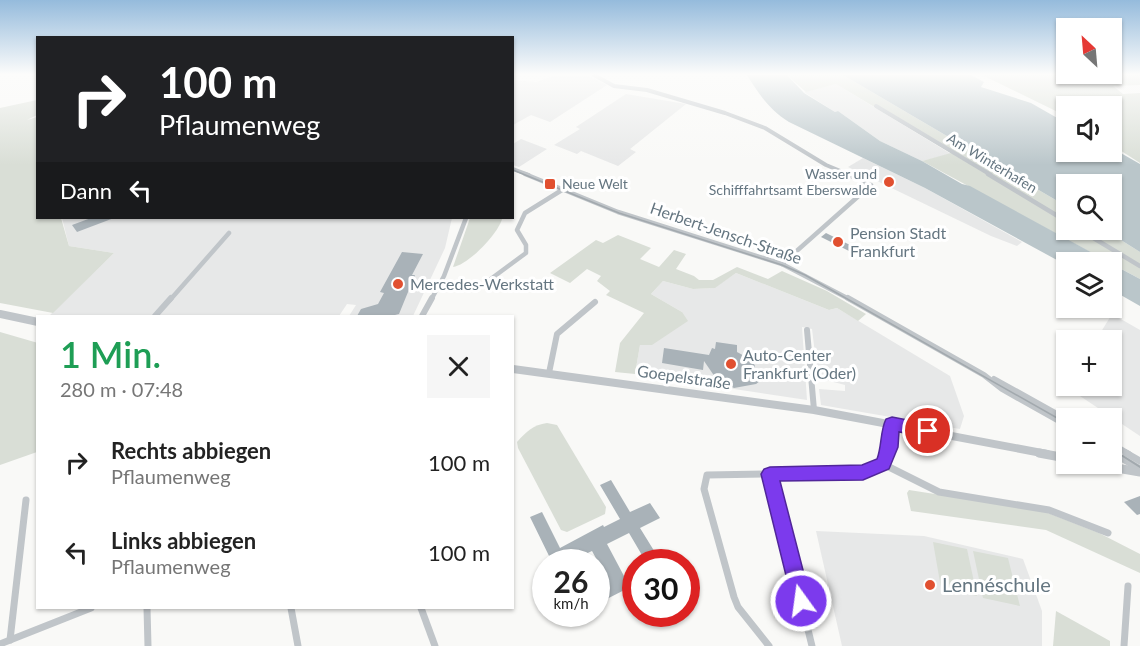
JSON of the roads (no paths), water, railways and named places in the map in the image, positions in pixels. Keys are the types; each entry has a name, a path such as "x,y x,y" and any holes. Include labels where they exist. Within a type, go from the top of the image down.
{"street":[{"path":"699,105 765,128 826,165 872,185 782,264"},
{"name":"Am Winterhafen","path":"876,106 1056,215"},
{"name":"Herbert-Jensch-Straße","path":"514,169 618,212 782,264 831,288 984,375 1008,385 1056,412"},
{"path":"484,284 526,253 526,245 518,230 521,218 562,190"},
{"path":"423,315 444,276 466,219"},
{"path":"156,315 229,233"},
{"path":"1097,240 1140,266"},
{"path":"549,373 557,334 595,302"},
{"path":"0,314 36,322"},
{"path":"807,330 814,410"},
{"name":"Goepelstraße","path":"514,369 814,410 1056,456"},
{"name":"Herbert-Jensch-Straße","path":"984,375 1002,389 1056,419"},
{"path":"884,464 890,447 892,424"},
{"path":"1122,450 1140,461"},
{"path":"1122,458 1140,470"},
{"path":"769,646 738,608 734,597 704,489 707,475 863,472 884,464 939,492 1049,510 1108,534"},
{"path":"1122,468 1140,470"},
{"path":"770,474 812,646"},
{"path":"10,640 26,500"},
{"path":"1124,646 1128,586"},
{"path":"0,644 88,609"},
{"path":"147,609 148,646"},
{"path":"291,609 298,646"},
{"path":"421,609 435,646"}],"tram line":[{"path":"514,170 619,213 782,265 805,275 1056,417"},
{"path":"1122,456 1140,467"}],"place":[{"name":"Wasser und Schifffahrtsamt Eberswalde","path":"889,182"},
{"name":"Neue Welt","path":"550,184"},
{"name":"Pension Stadt Frankfurt","path":"838,242"},
{"name":"Mercedes-Werkstatt","path":"398,284"},
{"name":"Auto-Center Frankfurt (Oder)","path":"731,364"},
{"name":"Lennéschule","path":"930,585"}]}
